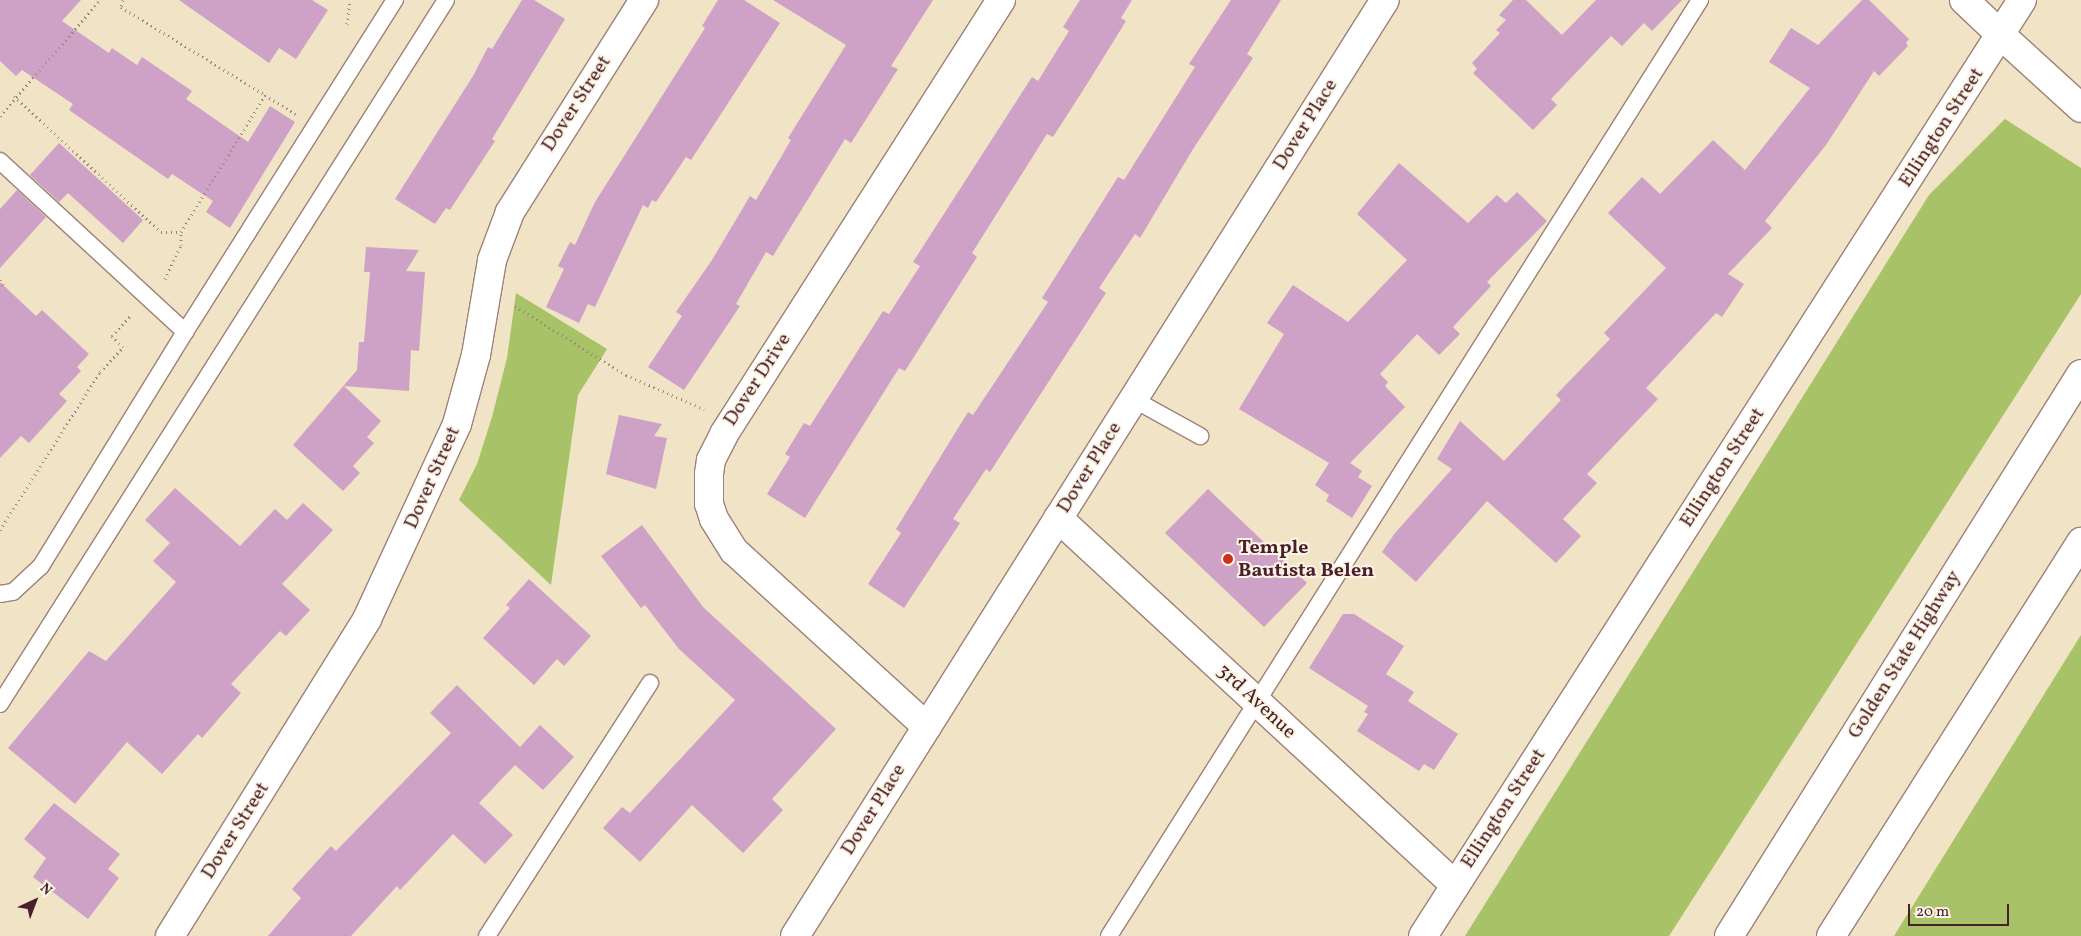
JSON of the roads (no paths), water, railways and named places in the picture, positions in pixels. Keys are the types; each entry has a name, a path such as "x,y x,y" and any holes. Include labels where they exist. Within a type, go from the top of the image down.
{"main road":[{"name":"Dover Street","path":"170,936 367,620 457,424 476,355 492,260 510,212 644,0"},
{"name":"Dover Drive","path":"926,727 734,551 714,520 709,504 709,474 711,460 724,434 1001,0"},
{"name":"Dover Place","path":"795,936 1385,0"},
{"path":"1964,0 2081,108"},
{"name":"Ellington Street","path":"1423,936 2022,0"},
{"name":"Golden State Highway","path":"1729,936 2081,374"},
{"name":"3rd Avenue","path":"1058,518 1455,885"},
{"path":"1832,936 2081,542"}],"lane":[{"path":"0,594 13,592 41,566 184,332 396,0"},
{"path":"0,704 446,0"},
{"path":"1109,936 1700,0"},
{"path":"0,161 184,332"},
{"path":"1133,399 1200,436"},
{"path":"487,936 650,683"}],"place":[{"name":"Temple Bautista Belen","path":"1228,559"}]}
